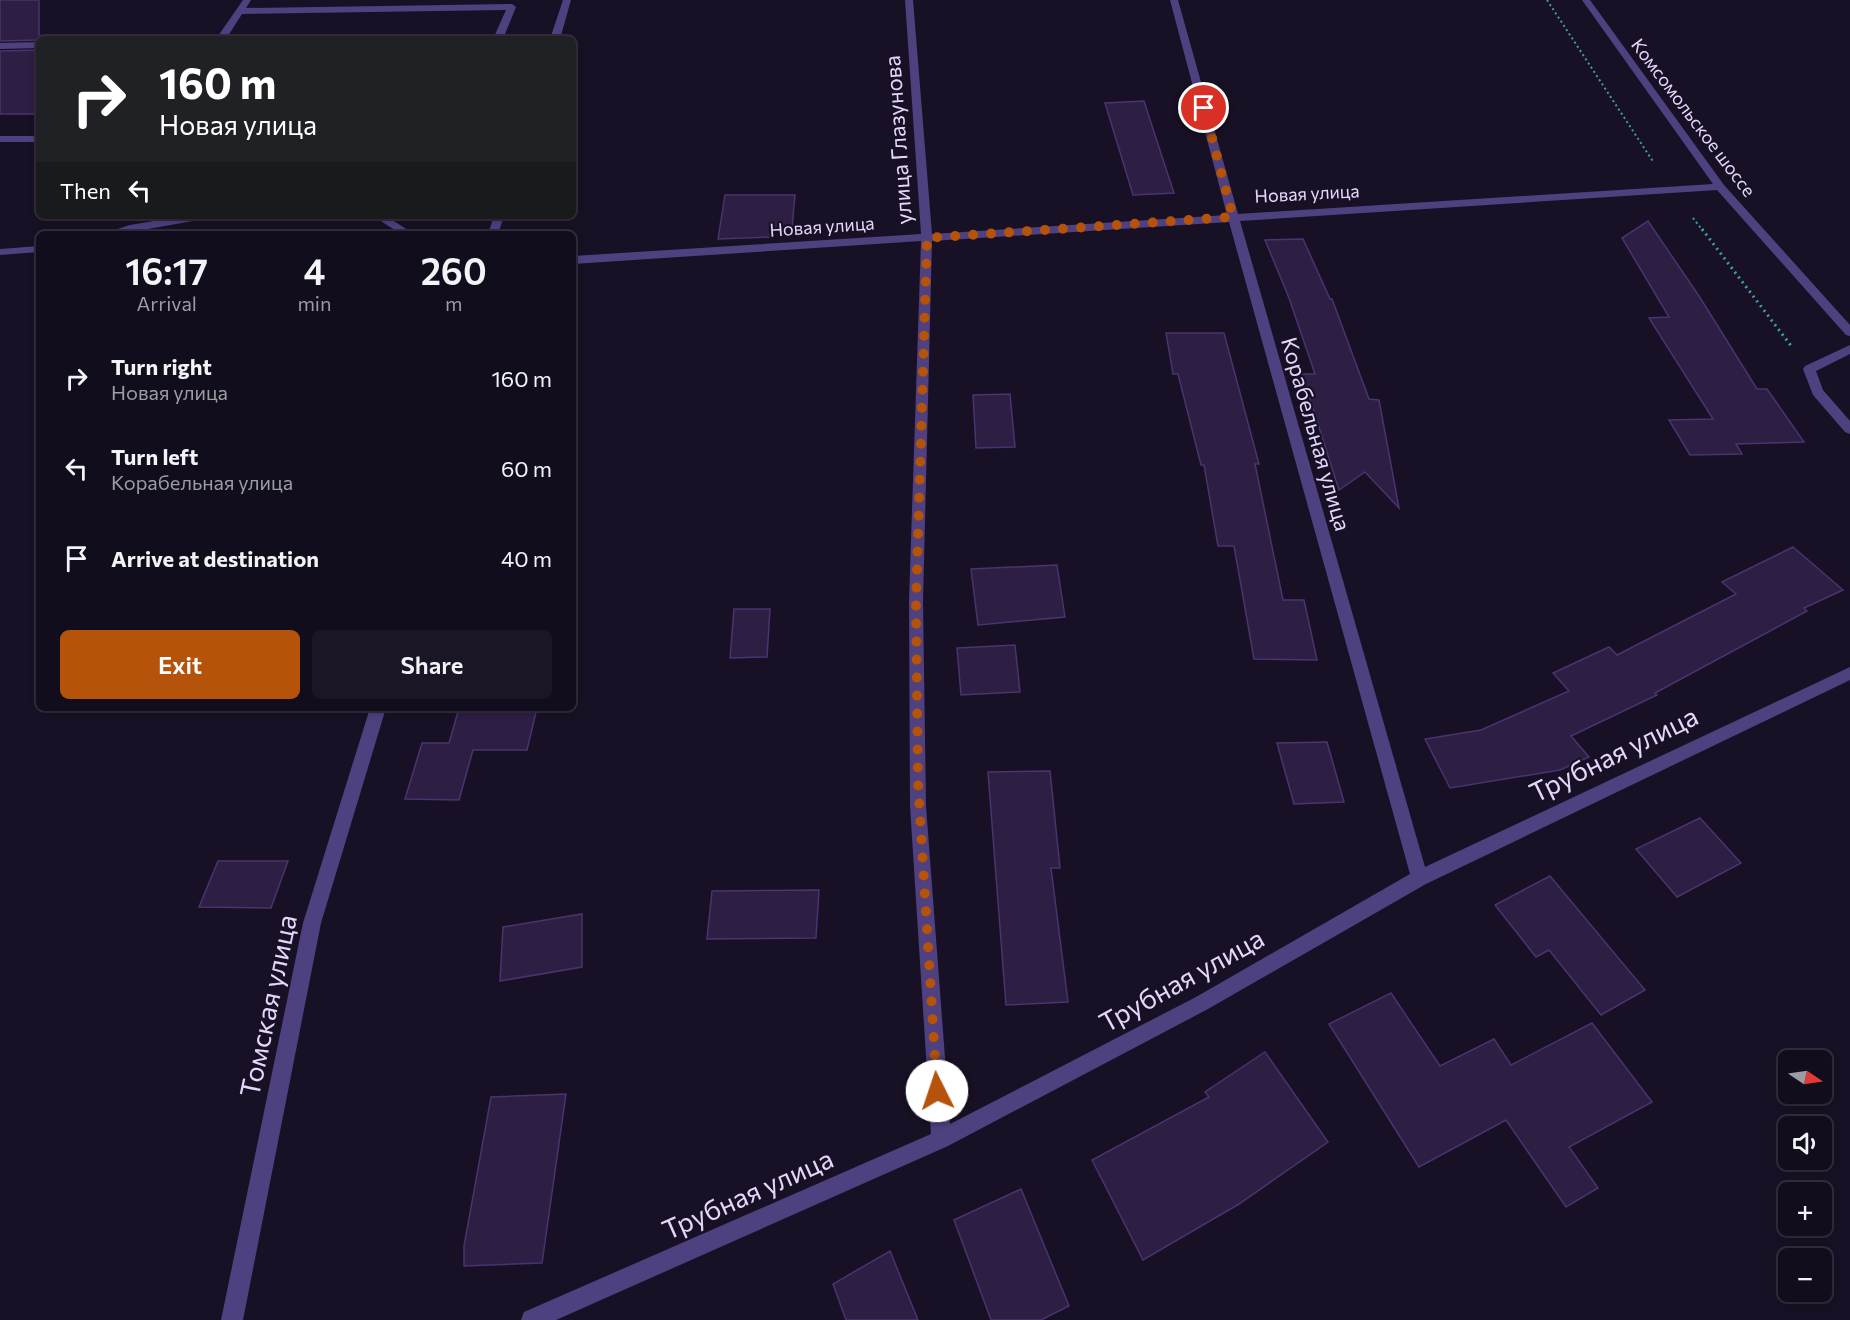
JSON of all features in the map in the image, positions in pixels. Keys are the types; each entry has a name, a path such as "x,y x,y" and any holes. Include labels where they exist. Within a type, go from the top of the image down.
{"street":[{"path":"223,36 247,0"},
{"path":"556,36 567,0"},
{"name":"улица Глазунова","path":"909,0 927,238 916,602 918,806 940,1139"},
{"name":"Корабельная улица","path":"1174,0 1420,878"},
{"name":"Комсомольское шоссе","path":"1586,0 1720,187 1850,332"},
{"path":"240,11 514,4 499,36"},
{"path":"0,46 36,45"},
{"path":"0,139 36,139"},
{"name":"Новая улица","path":"576,260 1720,187"},
{"path":"118,231 185,219"},
{"path":"383,219 404,231"},
{"path":"0,252 36,249"},
{"path":"1833,313 1850,324"},
{"path":"1850,349 1809,369 1817,392 1850,429"},
{"name":"Трубная улица","path":"532,1320 940,1139 1202,1003 1420,878 1850,672"},
{"name":"Томская улица","path":"232,1320 312,923 377,711"}],"building":[{"path":"0,0 39,0 39,36 36,36 36,40 0,41"},
{"path":"36,50 36,114 0,114 0,51"},
{"path":"1144,101 1174,193 1133,195 1105,103"},
{"path":"725,195 795,195 792,228 771,231 772,237 718,239"},
{"path":"1648,221 1699,296 1757,389 1767,389 1804,442 1736,444 1742,454 1690,455 1669,420 1713,419 1649,318 1669,317 1622,238"},
{"path":"1303,239 1330,299 1332,299 1369,399 1379,400 1399,508 1365,472 1339,490 1302,374 1315,374 1289,298 1265,240"},
{"path":"1166,333 1224,333 1259,464 1255,464 1283,600 1304,600 1317,660 1254,659 1234,546 1218,546 1204,465 1201,465 1178,374 1173,374"},
{"path":"1010,394 1015,447 976,448 973,395"},
{"path":"1793,547 1843,590 1804,608 1807,611 1655,693 1657,695 1571,736 1589,757 1560,770 1450,788 1425,739 1481,730 1569,691 1553,673 1609,647 1617,655 1736,594 1722,582"},
{"path":"1057,565 1065,617 978,625 971,569"},
{"path":"734,609 770,609 767,657 730,658"},
{"path":"1015,645 1020,692 961,695 957,648"},
{"path":"458,711 536,711 527,750 473,750 459,800 405,799 422,743 449,743"},
{"path":"1327,742 1344,802 1294,804 1277,743"},
{"path":"1050,771 1060,868 1051,868 1068,1002 1006,1005 988,772"},
{"path":"1700,818 1741,863 1677,897 1636,849"},
{"path":"218,861 288,861 271,908 199,907"},
{"path":"1550,876 1645,990 1601,1015 1549,950 1536,957 1495,905"},
{"path":"819,890 816,938 707,939 712,891"},
{"path":"582,914 582,967 500,981 503,927"},
{"path":"1391,993 1440,1066 1494,1039 1511,1065 1592,1023 1652,1102 1569,1147 1598,1188 1566,1207 1506,1120 1419,1167 1329,1024"},
{"path":"1265,1052 1328,1142 1239,1204 1143,1260 1092,1160 1209,1097 1205,1092"},
{"path":"566,1094 542,1263 464,1266 464,1246 491,1097"},
{"path":"1021,1189 1069,1306 1041,1320 991,1320 954,1220"},
{"path":"890,1251 918,1320 846,1320 833,1284"}],"route":[{"path":"937,1091 918,806 916,602 927,238 1233,217 1204,108"}]}
